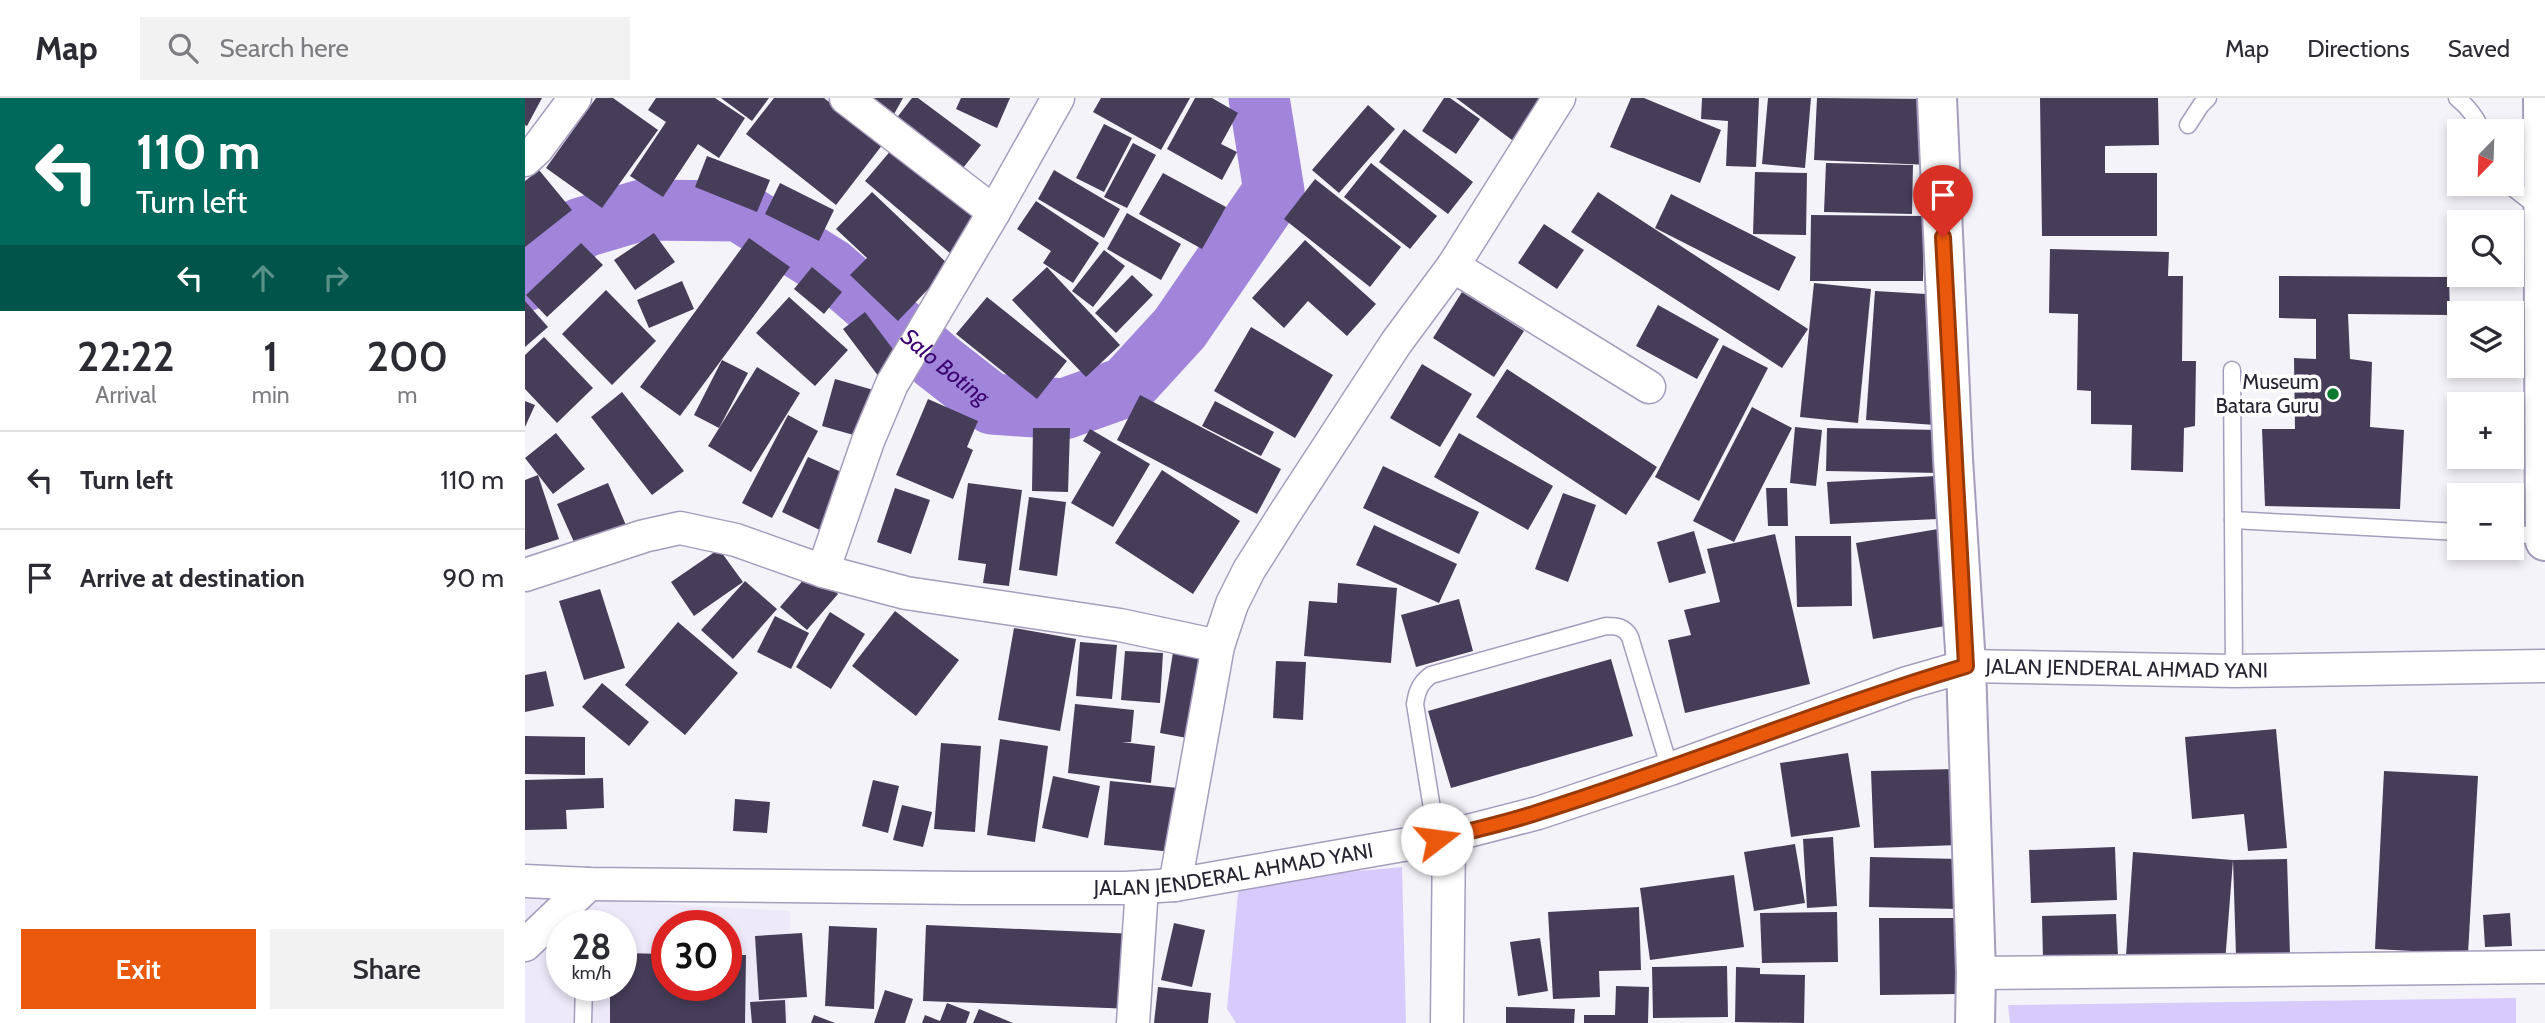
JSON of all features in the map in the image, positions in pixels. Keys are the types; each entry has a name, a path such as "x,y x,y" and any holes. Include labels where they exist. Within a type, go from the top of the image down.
{"main road":[{"path":"1937,98 1953,459 1966,666 1976,972 1975,1023"},
{"path":"2543,98 2545,538"}],"street":[{"path":"525,160 537,149 575,98"},
{"path":"846,98 994,212"},
{"path":"823,572 864,452 893,384 1058,98"},
{"path":"1175,885 1219,646 1232,604 1263,547 1397,343 1453,266 1559,98"},
{"path":"1453,266 1649,387"},
{"path":"525,575 644,536 680,528 736,540 823,572 907,593 1120,625 1219,646"},
{"name":"JALAN JENDERAL AHMAD YANI","path":"525,881 967,888 1175,885 1443,838 1538,813 1907,683 1966,666 2234,671 2545,666"},
{"path":"1443,838 1447,1023"},
{"path":"525,945 589,884"},
{"path":"1133,1023 1142,887"},
{"path":"1976,972 2545,967"}],"lane":[{"path":"2188,125 2208,98"},
{"path":"2457,98 2474,119"},
{"path":"2523,196 2544,213"},
{"path":"2232,370 2234,671"},
{"path":"2233,520 2447,530"},
{"path":"2524,536 2545,538"},
{"path":"1443,838 1415,704 1417,691 1431,675 1606,625 1620,626 1630,637 1669,769"},
{"path":"583,1023 584,1001"}],"shaded area":[{"path":"1402,867 1406,1023 1236,1023 1227,1009 1239,882"},
{"path":"525,896 790,911 788,1023 525,1023"},
{"path":"2516,998 2516,1023 2010,1023 2008,1005"}],"building":[{"path":"525,98 542,98 527,126 525,125"},
{"path":"596,98 613,98 658,130 602,208 546,168"},
{"path":"656,98 715,98 745,118 719,158 698,144 663,197 630,176 666,122 648,110"},
{"path":"721,98 769,98 752,121"},
{"path":"774,98 824,98 883,144 836,205 746,134"},
{"path":"858,98 903,98 893,116"},
{"path":"912,98 918,98 981,145 956,177 889,128"},
{"path":"961,98 1010,98 997,128 956,109"},
{"path":"1101,98 1190,98 1161,150 1093,112"},
{"path":"1195,98 1212,98 1238,113 1221,144 1237,152 1222,180 1167,149"},
{"path":"1444,98 1450,98 1480,119 1456,154 1422,131"},
{"path":"1456,98 1543,98 1512,140"},
{"path":"1631,98 1644,98 1721,130 1700,183 1610,147"},
{"path":"1702,98 1759,98 1756,167 1726,166 1728,121 1701,119"},
{"path":"1768,98 1811,98 1805,168 1762,164"},
{"path":"1817,98 1933,99 1930,165 1814,160"},
{"path":"2040,98 2158,98 2159,145 2105,146 2105,173 2157,173 2157,236 2042,236"},
{"path":"1368,105 1395,129 1339,193 1312,170"},
{"path":"1104,124 1132,138 1104,192 1076,178"},
{"path":"1404,129 1473,182 1448,214 1379,162"},
{"path":"898,142 984,215 951,254 865,181"},
{"path":"1133,143 1156,155 1127,208 1104,197"},
{"path":"707,156 770,180 757,212 695,187"},
{"path":"1371,163 1437,216 1410,249 1344,197"},
{"path":"1826,163 1913,165 1912,214 1824,212"},
{"path":"539,170 572,210 525,247 525,181"},
{"path":"1054,170 1120,209 1104,238 1038,199"},
{"path":"1755,172 1807,173 1806,235 1753,234"},
{"path":"1163,173 1226,207 1202,249 1139,214"},
{"path":"1315,179 1401,247 1370,287 1284,219"},
{"path":"780,183 834,210 819,241 765,214"},
{"path":"872,192 950,266 898,321 850,275 867,258 836,229"},
{"path":"1598,192 1808,329 1782,368 1571,232"},
{"path":"1671,194 1796,257 1779,291 1655,228"},
{"path":"1036,201 1099,243 1073,283 1043,263 1051,251 1017,229"},
{"path":"1127,213 1181,244 1161,280 1107,249"},
{"path":"1811,215 1924,216 1923,281 1810,281"},
{"path":"1544,224 1584,250 1557,289 1518,263"},
{"path":"654,233 675,262 635,290 614,260"},
{"path":"749,238 790,267 680,416 640,387"},
{"path":"1305,240 1376,304 1347,336 1308,301 1284,328 1252,298"},
{"path":"581,243 603,265 547,317 526,295"},
{"path":"2050,249 2169,252 2168,276 2183,276 2182,361 2196,361 2195,426 2184,428 2183,472 2131,470 2132,425 2091,424 2091,391 2077,390 2078,314 2049,313"},
{"path":"1104,250 1125,266 1093,307 1072,291"},
{"path":"812,267 842,292 824,314 794,289"},
{"path":"1047,267 1120,345 1086,377 1012,300"},
{"path":"1132,275 1153,295 1116,333 1095,313"},
{"name":"Museum Batara Guru","path":"2279,276 2447,277 2450,301 2447,301 2447,315 2348,314 2350,359 2372,362 2370,427 2404,430 2400,509 2265,506 2262,429 2295,429 2294,358 2316,359 2316,319 2279,318"},
{"path":"682,281 694,309 649,328 637,300"},
{"path":"1814,283 1871,289 1858,423 1800,417"},
{"path":"606,290 656,341 612,385 562,334"},
{"path":"1875,291 1943,295 1935,425 1866,420"},
{"path":"1462,292 1524,331 1494,377 1433,338"},
{"path":"789,297 848,350 815,386 756,333"},
{"path":"987,297 1067,361 1037,399 956,334"},
{"path":"525,301 548,327 525,347"},
{"path":"1658,305 1719,339 1697,379 1636,346"},
{"path":"865,312 901,360 879,377 843,329"},
{"path":"1251,327 1333,375 1295,438 1214,391"},
{"path":"544,337 593,388 557,423 525,389 525,355"},
{"path":"1723,345 1768,368 1699,501 1655,477"},
{"path":"722,360 748,373 719,428 694,415"},
{"path":"1422,364 1472,394 1440,447 1390,418"},
{"path":"757,367 800,393 751,472 708,446"},
{"path":"1507,369 1657,467 1626,515 1476,417"},
{"path":"835,379 877,391 864,438 822,426"},
{"path":"622,392 684,471 652,495 591,417"},
{"path":"1140,395 1281,469 1257,514 1117,440"},
{"path":"928,399 978,421 967,447 973,450 953,499 896,475"},
{"path":"525,401 535,405 525,427"},
{"path":"1215,401 1274,432 1261,456 1202,426"},
{"path":"1752,407 1792,428 1734,542 1693,521"},
{"path":"788,415 818,431 772,518 742,503"},
{"path":"1795,427 1822,430 1816,486 1790,483"},
{"path":"1033,428 1070,428 1068,492 1032,491"},
{"path":"1827,428 1942,430 1942,473 1826,471"},
{"path":"1090,429 1150,464 1113,527 1071,503 1101,452 1083,441"},
{"path":"556,433 585,469 553,494 525,458"},
{"path":"1459,433 1553,486 1528,530 1434,477"},
{"path":"808,457 850,476 824,532 782,512"},
{"path":"1383,466 1479,512 1459,554 1363,508"},
{"path":"1162,470 1240,521 1193,594 1115,543"},
{"path":"538,475 559,539 525,550 525,480"},
{"path":"1936,476 1938,519 1830,524 1827,482"},
{"path":"608,483 628,530 578,551 557,504"},
{"path":"968,483 1022,490 1009,586 983,583 986,564 958,560"},
{"path":"895,488 930,500 911,554 877,542"},
{"path":"1766,488 1787,488 1788,526 1768,526"},
{"path":"1563,493 1596,505 1568,582 1535,569"},
{"path":"1029,497 1066,502 1057,576 1019,570"},
{"path":"1374,525 1457,564 1439,603 1356,565"},
{"path":"1938,529 1956,624 1873,639 1856,543"},
{"path":"1694,531 1706,573 1669,583 1657,542"},
{"path":"1775,534 1810,684 1685,713 1668,640 1691,635 1684,610 1720,602 1707,549"},
{"path":"1795,536 1851,536 1852,606 1797,607"},
{"path":"719,549 743,582 694,616 671,582"},
{"path":"811,571 838,594 807,630 780,607"},
{"path":"745,581 777,609 733,659 701,630"},
{"path":"1338,583 1397,588 1391,663 1304,656 1309,601 1337,603"},
{"path":"600,589 625,668 584,680 559,601"},
{"path":"1459,599 1473,651 1416,667 1401,615"},
{"path":"895,611 959,660 916,716 852,666"},
{"path":"830,612 865,634 831,689 796,667"},
{"path":"775,616 809,633 791,669 757,652"},
{"path":"678,622 738,673 685,735 625,685"},
{"path":"1014,628 1076,639 1060,731 998,720"},
{"path":"1175,640 1213,646 1198,740 1160,733"},
{"path":"1080,642 1117,645 1112,699 1076,696"},
{"path":"1125,651 1163,653 1160,703 1121,700"},
{"path":"1611,659 1633,736 1451,788 1428,711"},
{"path":"1276,661 1306,662 1303,720 1273,718"},
{"path":"546,671 554,706 525,712 525,675"},
{"path":"602,683 649,722 629,746 582,707"},
{"path":"1075,704 1134,710 1131,742 1122,742 1155,746 1151,783 1068,773"},
{"path":"2276,729 2287,848 2248,851 2244,814 2192,819 2185,737"},
{"path":"525,736 585,737 585,775 525,774"},
{"path":"1000,739 1048,746 1035,842 987,835"},
{"path":"941,743 981,746 975,832 934,829"},
{"path":"1848,753 1860,827 1791,837 1780,763"},
{"path":"1956,769 1959,845 1874,848 1871,771"},
{"path":"2384,771 2478,776 2468,954 2375,949"},
{"path":"1053,776 1100,786 1088,838 1042,828"},
{"path":"603,778 604,808 566,810 567,829 525,830 525,780"},
{"path":"873,780 899,786 888,833 862,826"},
{"path":"1110,781 1178,788 1172,852 1104,845"},
{"path":"735,799 770,802 767,833 733,831"},
{"path":"902,805 932,812 923,847 893,840"},
{"path":"1833,837 1837,906 1807,908 1803,839"},
{"path":"1795,844 1805,903 1754,911 1744,852"},
{"path":"2115,847 2117,900 2031,903 2029,850"},
{"path":"2133,852 2233,860 2225,963 2126,956"},
{"path":"1870,857 1959,859 1958,909 1869,907"},
{"path":"2287,859 2290,954 2236,956 2233,860"},
{"path":"1734,875 1744,947 1650,960 1640,888"},
{"path":"1639,907 1641,970 1599,971 1600,997 1553,999 1548,912"},
{"path":"1837,912 1838,962 1762,963 1760,913"},
{"path":"2510,913 2512,946 2485,947 2483,915"},
{"path":"2116,914 2118,956 2043,959 2042,916"},
{"path":"1879,918 1960,918 1960,994 1880,995"},
{"path":"1174,923 1205,930 1192,987 1161,980"},
{"path":"926,925 1136,934 1133,1009 923,1001"},
{"path":"829,926 877,928 874,1009 825,1006"},
{"path":"802,933 807,997 759,1000 755,936"},
{"path":"1540,938 1548,991 1518,996 1510,942"},
{"path":"637,953 651,954 651,1001 742,1001 742,955 746,955 745,1023 610,1023 610,1001 637,1001"},
{"path":"1727,966 1728,1017 1653,1018 1652,967"},
{"path":"1736,967 1760,968 1760,974 1805,975 1804,1023 1735,1022"},
{"path":"1616,986 1649,987 1648,1023 1584,1023 1584,1015 1615,1015"},
{"path":"1158,987 1211,993 1208,1023 1154,1023"},
{"path":"885,990 913,999 905,1023 874,1023"},
{"path":"785,1000 786,1023 752,1023 750,1002"},
{"path":"947,1003 970,1012 966,1023 922,1023 925,1015 940,1021"},
{"path":"1506,1007 1575,1009 1574,1023 1506,1023"},
{"path":"979,1009 1013,1023 973,1023"},
{"path":"814,1015 835,1023 811,1023"}],"waterway":[{"name":"Salo Boting","path":"525,281 581,228 642,210 739,211 830,268 938,362 992,404 1064,409 1126,387 1180,328 1274,191 1259,98"}],"place":[{"name":"Museum Batara Guru","path":"2333,394"}],"route":[{"path":"1437,839 1538,813 1907,683 1966,666 1943,237"}]}
